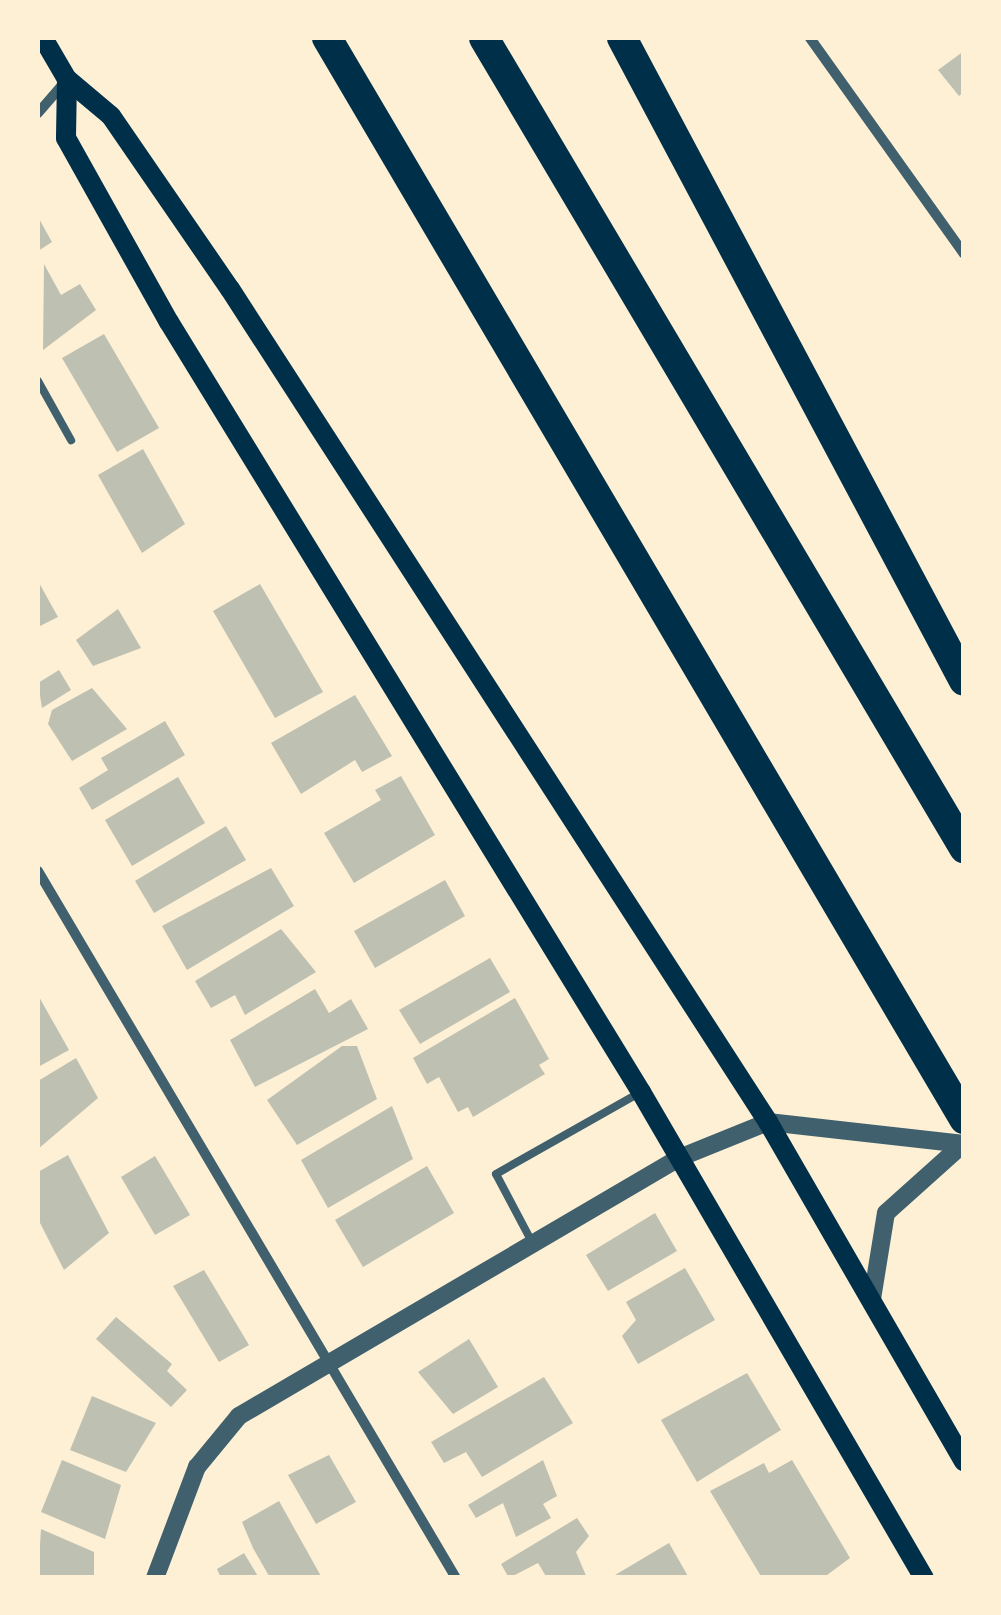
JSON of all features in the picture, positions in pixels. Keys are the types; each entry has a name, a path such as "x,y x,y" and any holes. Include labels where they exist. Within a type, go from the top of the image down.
{"highway":[{"path":"326,38 964,1119"},
{"path":"340,38 420,192"},
{"path":"484,38 964,848"},
{"path":"622,38 964,681"}],"main road":[{"path":"42,38 67,79 110,116 230,289 768,1122 964,1462"},
{"path":"67,79 66,138 109,217 641,1092 924,1578"}],"street":[{"path":"810,38 964,254"},
{"path":"38,113 67,79"},
{"path":"38,871 456,1578"},
{"path":"155,1578 197,1467 239,1416 327,1357 679,1158 768,1122 963,1144"},
{"path":"872,1299 886,1213 963,1144"}],"lane":[{"path":"38,381 71,440"},
{"path":"532,1244 496,1174 641,1092"}],"building":[{"path":"964,51 964,92 959,96 938,70"},
{"path":"38,217 52,242 38,251"},
{"path":"44,264 61,295 80,284 96,310 43,350"},
{"path":"104,334 159,428 117,452 62,358"},
{"path":"143,449 185,524 142,553 98,475"},
{"path":"38,581 58,617 38,627"},
{"path":"260,584 323,692 275,718 213,611"},
{"path":"118,609 141,648 93,666 76,640"},
{"path":"59,670 71,690 42,708 38,683"},
{"path":"92,688 127,729 72,761 48,724 52,710"},
{"path":"355,695 392,756 362,772 355,760 301,794 271,743"},
{"path":"165,721 185,755 92,810 79,788 108,770 101,758"},
{"path":"401,776 435,835 354,883 324,833 381,800 375,790"},
{"path":"178,777 205,823 132,866 105,820"},
{"path":"226,826 246,860 154,913 135,881"},
{"path":"271,868 294,906 187,970 162,926"},
{"path":"445,880 465,916 375,968 354,931"},
{"path":"281,929 316,972 245,1015 235,995 211,1008 195,981"},
{"path":"490,958 510,992 420,1044 399,1010"},
{"path":"315,989 329,1013 351,999 368,1029 255,1087 230,1040"},
{"path":"38,995 69,1050 38,1067"},
{"path":"515,998 549,1059 539,1065 545,1074 473,1117 468,1107 458,1112 439,1077 427,1084 413,1058"},
{"path":"342,1046 357,1046 377,1099 297,1145 267,1100"},
{"path":"76,1058 98,1098 38,1149 38,1081"},
{"path":"392,1106 413,1159 328,1208 301,1160"},
{"path":"68,1155 109,1233 64,1270 38,1219 38,1172"},
{"path":"155,1156 190,1215 155,1235 121,1177"},
{"path":"427,1166 454,1213 363,1267 335,1220"},
{"path":"655,1213 677,1251 608,1291 586,1255"},
{"path":"685,1268 715,1320 638,1364 622,1336 636,1320 626,1302"},
{"path":"204,1270 249,1345 219,1362 173,1286"},
{"path":"116,1317 172,1364 167,1371 187,1390 171,1407 96,1339"},
{"path":"469,1339 498,1387 453,1414 418,1372"},
{"path":"747,1373 781,1430 697,1482 661,1420"},
{"path":"544,1377 573,1423 482,1477 466,1452 444,1463 431,1442"},
{"path":"92,1396 156,1423 126,1472 70,1450"},
{"path":"329,1455 356,1502 316,1524 288,1475"},
{"path":"62,1460 121,1485 105,1539 41,1512"},
{"path":"543,1460 557,1496 543,1504 551,1518 516,1537 503,1503 476,1518 468,1505"},
{"path":"792,1460 850,1558 823,1578 762,1578 710,1491 764,1463 769,1473"},
{"path":"279,1501 322,1578 269,1576 253,1548 242,1522"},
{"path":"577,1518 589,1536 576,1552 587,1578 547,1578 538,1563 509,1578 501,1564"},
{"path":"41,1529 94,1552 94,1578 38,1578"},
{"path":"669,1543 689,1578 610,1578"},
{"path":"244,1553 259,1578 221,1578 217,1569"}]}
